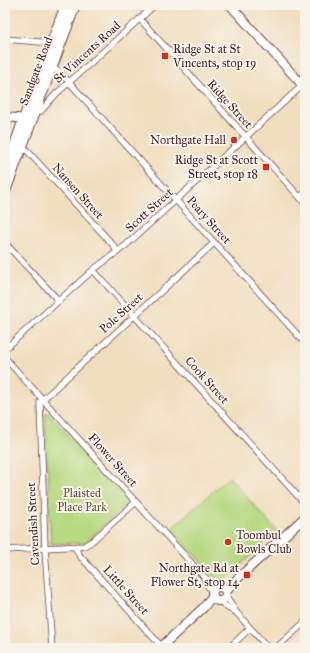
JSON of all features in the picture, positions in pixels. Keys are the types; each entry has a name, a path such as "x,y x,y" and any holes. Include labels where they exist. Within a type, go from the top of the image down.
{"highway":[{"name":"Sandgate Road","path":"47,67 52,43 66,5"},
{"name":"Sandgate Road","path":"5,191 22,146 47,67 75,5"},
{"name":"Sandgate Road","path":"5,172 30,117"}],"street":[{"name":"St Vincents Road","path":"30,117 41,111 56,94 155,5"},
{"path":"230,5 304,85"},
{"name":"Ridge Street","path":"140,19 305,203"},
{"path":"5,39 52,43"},
{"name":"Peary Street","path":"47,67 60,72 70,82 305,343"},
{"name":"Scott Street","path":"5,349 93,270 125,246 304,85"},
{"path":"5,117 30,117"},
{"name":"Nansen Street","path":"22,146 114,246 117,252"},
{"path":"300,197 305,193"},
{"path":"5,243 59,301"},
{"name":"Pole Street","path":"42,399 214,243"},
{"name":"Cook Street","path":"93,270 305,504"},
{"name":"Flower Street","path":"5,358 204,577 209,587 232,605 235,611 268,648"},
{"name":"Cavendish Street","path":"42,399 39,405 45,548 52,648"},
{"path":"5,550 84,546 90,543 136,502"},
{"path":"161,647 204,607 232,585 305,517"},
{"name":"Little Street","path":"76,547 80,556 161,647"},
{"path":"276,648 305,622"},
{"path":"229,648 250,628"}],"green space":[{"name":"Plaisted Place Park","path":"45,413 49,414 130,502 85,543 51,544"},
{"path":"229,477 277,531 224,580 220,581 217,580 171,529"}],"place":[{"name":"Ridge St at St Vincents, stop 19","path":"165,56"},
{"name":"Northgate Hall","path":"234,140"},
{"name":"Ridge St at Scott Street, stop 18","path":"266,167"},
{"name":"Toombul Bowls Club","path":"228,542"},
{"name":"Northgate Rd at Flower St, stop 14","path":"247,575"}]}
